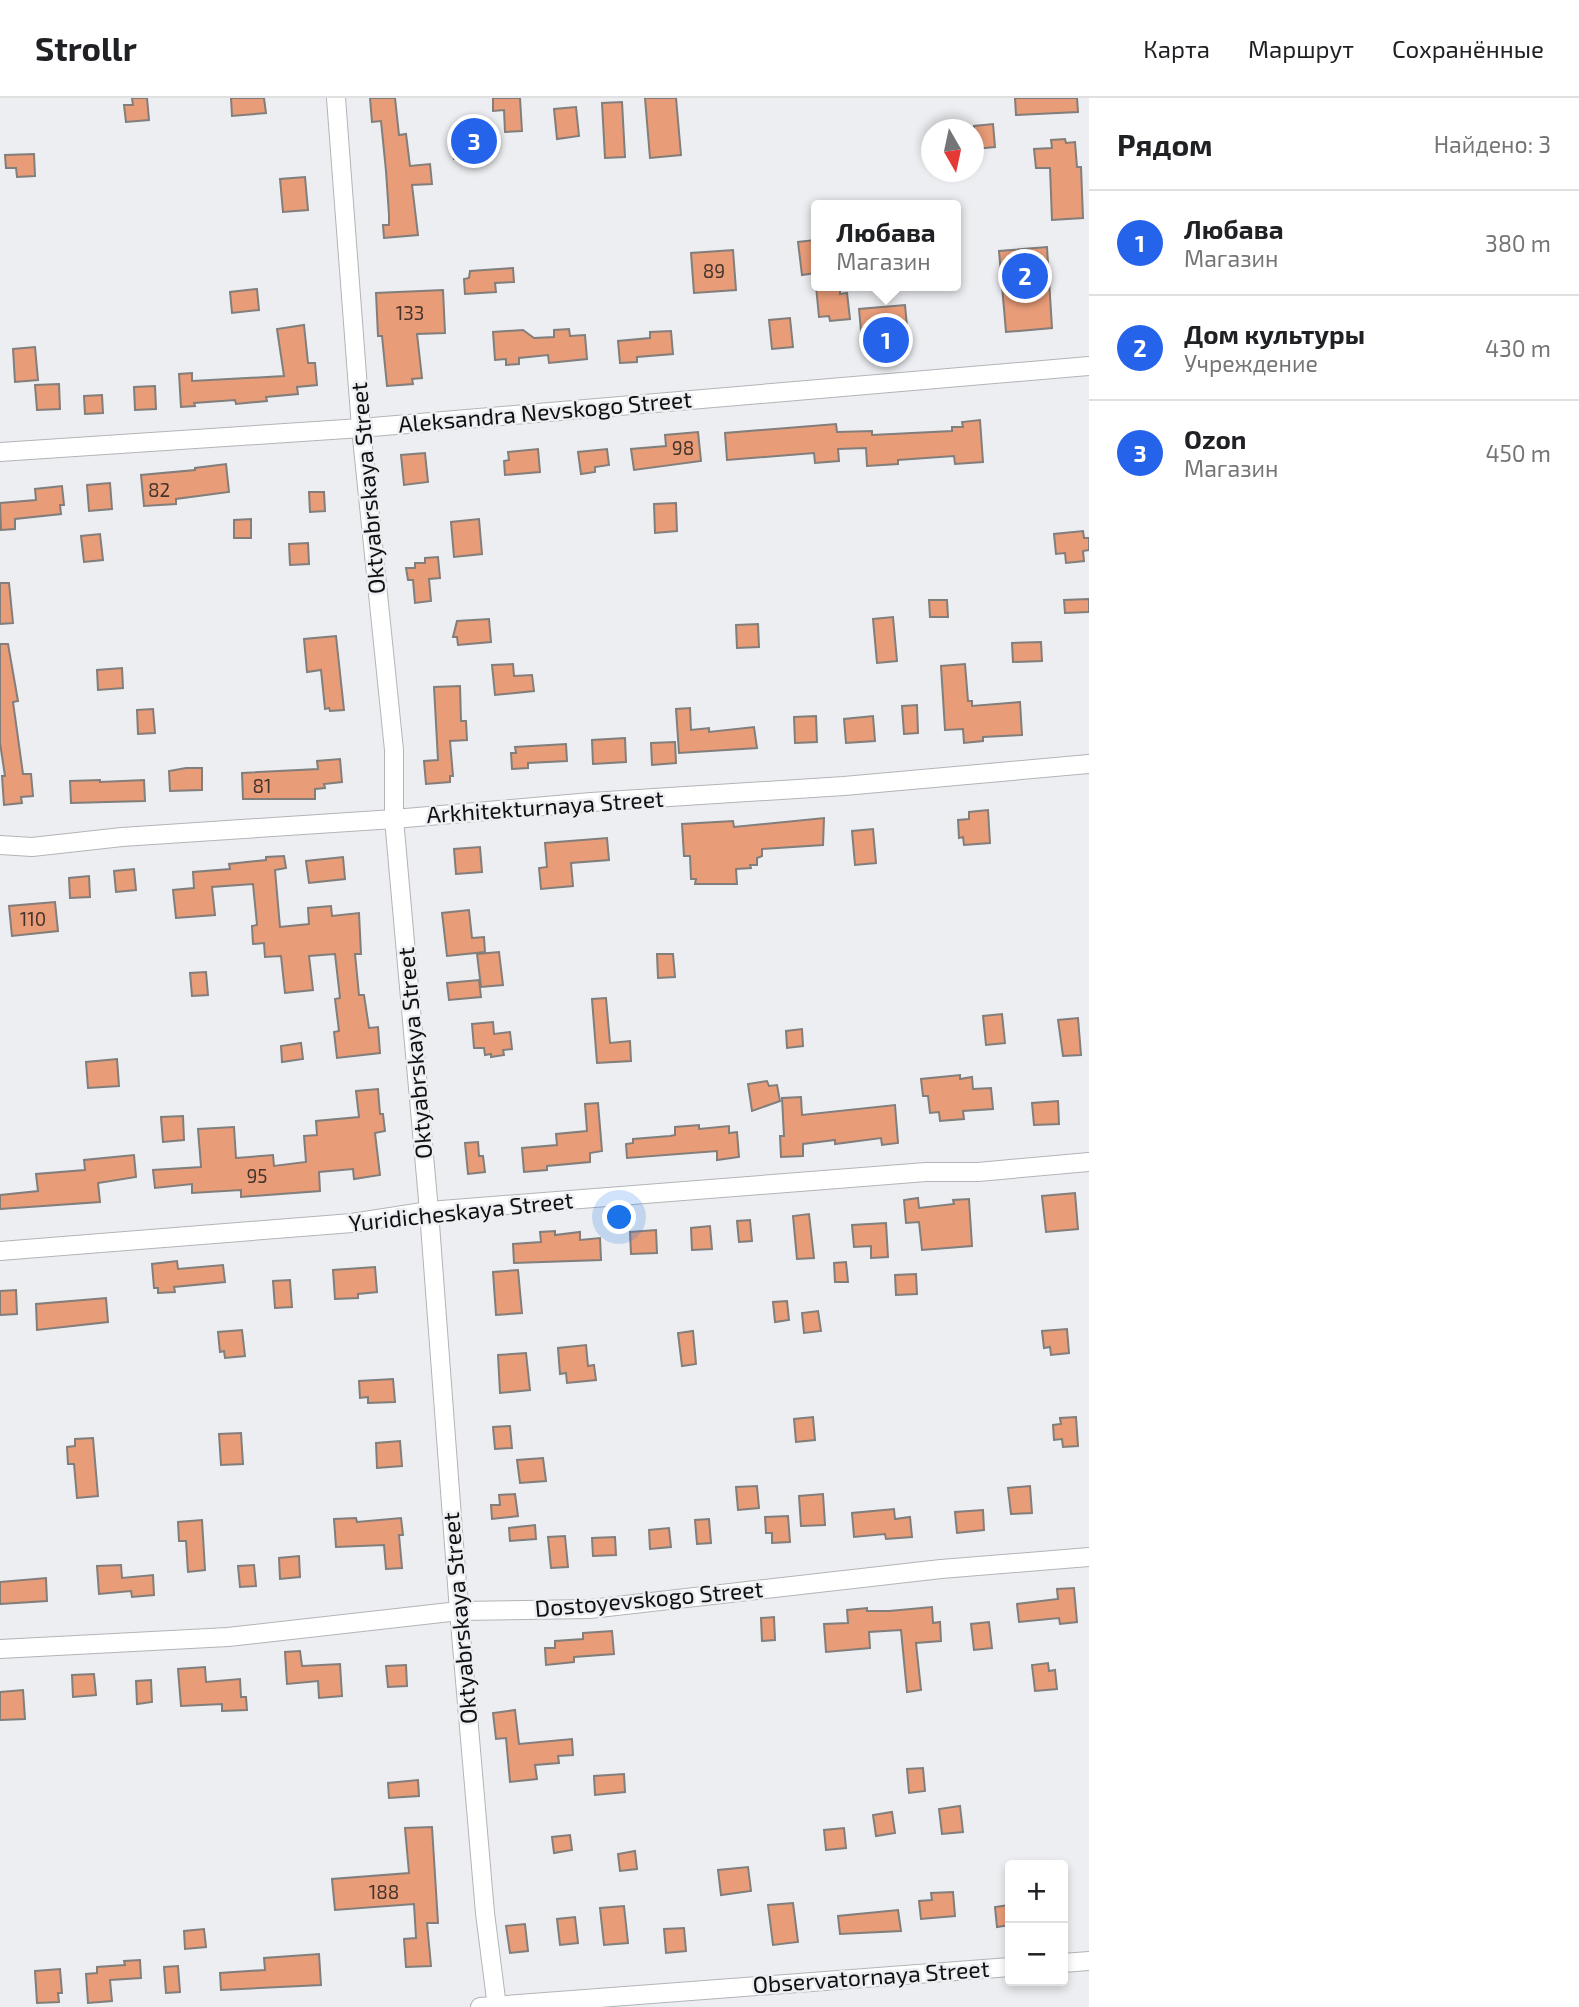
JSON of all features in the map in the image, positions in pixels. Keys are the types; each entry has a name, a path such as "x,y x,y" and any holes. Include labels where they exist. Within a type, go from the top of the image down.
{"street":[{"name":"Oktyabrskaya Street","path":"336,98 361,428 394,750 394,820 429,1211 491,2006"},
{"name":"Aleksandra Nevskogo Street","path":"0,452 361,428 1089,366"},
{"name":"Arkhitekturnaya Street","path":"0,845 32,847 122,837 394,820 591,802 844,786 1089,764"},
{"name":"Yuridicheskaya Street","path":"0,1251 352,1223 429,1211 1089,1162"},
{"name":"Dostoyevskogo Street","path":"0,1649 228,1637 459,1611 590,1609 940,1569 1089,1557"},
{"path":"1068,1963 1089,1961"},
{"name":"Observatornaya Street","path":"491,2006 1005,1967"}],"building":[{"path":"132,98 147,98 149,120 126,122 124,105 133,105"},
{"path":"231,98 264,98 266,113 232,116"},
{"path":"370,98 395,98 399,135 406,134 410,166 430,164 432,184 412,185 418,235 384,238 383,225 389,225 389,215 381,121 372,122"},
{"path":"493,98 520,98 522,131 505,132 504,110 493,111"},
{"path":"645,98 676,98 681,155 650,158"},
{"path":"1015,98 1077,98 1078,112 1016,115"},
{"path":"622,102 625,157 605,158 602,103"},
{"path":"576,107 579,136 557,139 554,109"},
{"path":"993,124 995,147 984,148 984,125"},
{"path":"477,130 479,156 454,159 451,132"},
{"path":"1065,139 1066,143 1075,142 1077,167 1081,167 1083,218 1052,220 1050,168 1036,168 1034,149 1052,148 1051,140"},
{"path":"34,154 35,176 17,177 16,168 6,168 5,155"},
{"path":"305,177 308,210 283,212 280,179"},
{"path":"811,240 811,274 802,275 798,242"},
{"path":"1047,247 1052,328 1006,332 999,251"},
{"path":"733,250 736,290 694,293 691,253"},
{"path":"513,268 514,282 495,283 496,292 465,294 464,279 469,278 470,271"},
{"path":"257,289 259,310 232,313 230,292"},
{"path":"443,290 445,333 417,334 422,378 412,379 413,384 387,386 382,336 378,336 376,293"},
{"path":"816,291 847,293 850,319 830,321 829,316 819,317"},
{"path":"905,305 908,337 862,342 859,309"},
{"path":"790,318 793,347 772,349 769,320"},
{"path":"304,325 308,363 315,363 317,385 297,387 298,394 266,397 267,401 236,404 235,400 194,403 195,406 181,407 179,374 192,373 192,381 284,376 277,329"},
{"path":"569,329 570,336 585,335 587,359 549,363 548,355 519,358 519,364 506,365 506,359 495,360 493,332 523,330 534,338 554,337 554,330"},
{"path":"671,331 673,354 637,357 637,362 620,363 618,341 650,338 650,332"},
{"path":"35,347 38,380 15,382 13,349"},
{"path":"59,384 60,409 37,410 35,385"},
{"path":"155,386 156,409 135,410 134,387"},
{"path":"102,395 103,413 85,414 84,396"},
{"path":"980,420 983,462 955,464 954,456 898,460 898,464 867,466 866,448 838,449 839,461 815,463 814,453 727,460 725,433 836,424 837,432 872,431 872,435 952,431 952,427 963,427 962,422"},
{"path":"698,432 701,461 634,470 631,449 666,446 665,435"},
{"path":"538,449 540,472 505,475 504,461 509,460 508,452"},
{"path":"607,449 609,465 595,467 595,472 581,474 578,452"},
{"path":"425,453 428,482 404,485 401,455"},
{"path":"226,464 229,492 176,499 176,504 144,506 141,475"},
{"path":"110,483 112,509 89,511 87,485"},
{"path":"62,486 64,505 60,505 61,514 15,519 15,529 1,530 0,503 36,500 35,489"},
{"path":"309,492 324,492 325,511 310,512"},
{"path":"676,503 677,531 655,533 654,504"},
{"path":"251,519 251,538 234,538 234,520"},
{"path":"479,519 482,554 454,557 451,522"},
{"path":"1083,531 1084,538 1089,538 1089,550 1083,551 1084,561 1066,563 1065,553 1056,554 1054,534"},
{"path":"100,534 103,560 84,562 81,536"},
{"path":"308,543 309,564 290,565 289,544"},
{"path":"438,557 440,578 429,579 431,601 415,603 413,580 408,580 406,568 415,568 415,563 425,563 425,558"},
{"path":"0,583 9,583 13,623 0,624"},
{"path":"1089,599 1089,612 1065,613 1064,600"},
{"path":"929,600 947,600 948,617 930,617"},
{"path":"893,617 897,661 877,663 873,619"},
{"path":"489,619 491,642 458,645 457,637 453,637 457,621"},
{"path":"758,624 759,647 737,648 736,625"},
{"path":"336,636 344,710 330,711 329,708 325,709 321,670 307,672 304,639"},
{"path":"1041,642 1042,661 1013,662 1012,643"},
{"path":"0,644 8,644 18,701 13,702 23,774 31,774 33,796 21,797 22,803 4,805 2,776 5,776 0,743"},
{"path":"513,664 514,676 532,675 534,691 495,695 492,665"},
{"path":"965,664 968,701 972,701 972,706 1020,702 1022,735 983,737 983,741 964,743 963,729 945,730 941,666"},
{"path":"122,668 123,688 98,690 97,670"},
{"path":"460,686 461,721 466,721 467,740 450,741 453,776 450,776 450,782 426,784 424,761 438,760 434,687"},
{"path":"917,705 918,733 904,734 902,706"},
{"path":"690,708 691,730 709,728 709,732 754,727 757,748 679,753 676,709"},
{"path":"153,709 155,733 138,734 137,710"},
{"path":"816,716 817,742 795,743 794,717"},
{"path":"873,716 875,741 846,743 844,719"},
{"path":"625,738 626,762 593,764 592,740"},
{"path":"675,742 676,763 652,765 651,743"},
{"path":"566,744 567,761 528,763 528,768 512,769 511,753 516,753 515,747"},
{"path":"340,759 342,782 324,784 325,788 315,789 315,799 243,799 242,773 318,769 317,761"},
{"path":"202,768 202,790 170,791 169,771"},
{"path":"144,780 145,801 71,803 70,781"},
{"path":"988,810 990,843 964,845 963,837 959,838 958,820 969,819 969,812"},
{"path":"824,818 823,845 762,849 757,865 736,869 737,884 695,884 696,879 691,879 690,856 684,856 682,824 733,821 734,827"},
{"path":"873,829 876,863 855,865 852,831"},
{"path":"607,838 609,860 571,863 573,886 541,889 539,868 547,867 545,843"},
{"path":"480,847 482,872 456,874 454,849"},
{"path":"284,856 286,868 275,870 280,927 309,924 308,908 331,906 332,916 359,913 361,954 355,954 359,995 364,995 369,1028 378,1027 380,1053 337,1058 334,1032 339,1031 335,999 340,998 335,954 309,956 313,990 285,993 281,956 265,957 264,943 253,944 252,926 257,925 253,884 212,887 215,915 176,918 173,890 194,888 193,872 230,869 229,864"},
{"path":"343,857 345,879 309,883 306,861"},
{"path":"134,869 136,890 116,892 114,871"},
{"path":"89,876 90,897 70,898 69,878"},
{"path":"55,902 58,931 12,936 9,906"},
{"path":"469,910 472,938 484,937 485,952 447,956 442,913"},
{"path":"499,952 503,985 481,987 477,954"},
{"path":"657,954 673,954 675,977 658,978"},
{"path":"206,972 208,995 192,996 190,973"},
{"path":"479,980 481,997 449,1000 447,983"},
{"path":"606,998 610,1043 630,1041 631,1061 597,1063 592,999"},
{"path":"1002,1014 1005,1043 986,1045 983,1016"},
{"path":"1078,1018 1081,1055 1063,1056 1058,1020"},
{"path":"493,1022 494,1034 510,1032 512,1049 503,1050 504,1055 491,1057 491,1054 485,1055 484,1048 474,1048 472,1024"},
{"path":"802,1029 803,1046 787,1048 786,1031"},
{"path":"301,1043 303,1059 282,1062 281,1046"},
{"path":"117,1059 119,1086 88,1088 86,1062"},
{"path":"960,1075 960,1079 972,1077 973,1089 991,1088 993,1109 963,1111 964,1119 940,1121 939,1112 930,1113 928,1096 923,1096 921,1079"},
{"path":"767,1081 769,1086 777,1085 780,1101 752,1111 748,1084"},
{"path":"378,1089 380,1114 383,1114 385,1131 375,1133 380,1175 354,1179 353,1169 319,1172 320,1191 241,1197 241,1190 192,1193 192,1184 155,1188 153,1170 201,1167 198,1129 234,1127 236,1158 273,1155 274,1166 306,1162 304,1136 317,1135 316,1121 359,1117 356,1091"},
{"path":"801,1097 802,1115 895,1105 898,1143 882,1145 881,1138 835,1144 835,1140 803,1144 803,1156 781,1157 780,1136 784,1136 782,1098"},
{"path":"1058,1101 1059,1124 1034,1125 1032,1103"},
{"path":"598,1103 602,1151 590,1153 590,1162 547,1166 547,1170 524,1172 522,1148 557,1145 556,1134 587,1131 585,1104"},
{"path":"183,1116 184,1140 163,1142 161,1117"},
{"path":"699,1125 699,1129 729,1126 729,1133 737,1132 739,1157 717,1160 717,1151 627,1158 626,1144 633,1143 633,1139 675,1135 675,1127"},
{"path":"478,1142 479,1156 483,1156 485,1172 468,1174 465,1143"},
{"path":"134,1155 136,1177 98,1183 100,1202 0,1209 0,1195 38,1191 36,1174 85,1170 84,1160"},
{"path":"1075,1193 1078,1229 1046,1232 1042,1196"},
{"path":"918,1198 919,1208 954,1204 953,1200 969,1199 972,1246 922,1250 919,1222 906,1223 904,1200"},
{"path":"809,1214 814,1258 797,1259 793,1216"},
{"path":"750,1220 752,1241 739,1242 737,1221"},
{"path":"886,1223 888,1257 871,1258 871,1246 854,1247 852,1225"},
{"path":"710,1226 712,1249 692,1250 691,1228"},
{"path":"656,1230 657,1253 631,1254 630,1232"},
{"path":"555,1231 555,1235 580,1232 580,1240 600,1238 601,1260 514,1263 513,1244 541,1242 540,1232"},
{"path":"177,1261 178,1269 223,1265 225,1282 174,1287 175,1292 158,1293 158,1288 154,1288 152,1264"},
{"path":"846,1262 848,1282 835,1282 834,1263"},
{"path":"375,1267 377,1292 358,1294 358,1298 335,1299 333,1270"},
{"path":"518,1270 522,1313 496,1315 493,1272"},
{"path":"916,1274 917,1294 896,1295 895,1275"},
{"path":"290,1280 292,1307 275,1308 273,1281"},
{"path":"16,1290 17,1314 0,1315 0,1291"},
{"path":"106,1298 108,1322 37,1330 36,1304"},
{"path":"787,1301 789,1320 775,1322 773,1302"},
{"path":"818,1311 821,1331 804,1333 802,1313"},
{"path":"1067,1329 1069,1353 1051,1355 1050,1347 1044,1348 1042,1331"},
{"path":"242,1330 245,1356 225,1358 224,1351 220,1352 218,1332"},
{"path":"693,1331 696,1364 682,1366 678,1333"},
{"path":"586,1345 588,1366 594,1365 596,1380 567,1383 566,1373 560,1374 558,1348"},
{"path":"526,1353 530,1390 500,1393 498,1355"},
{"path":"393,1379 395,1402 368,1403 368,1397 360,1398 359,1381"},
{"path":"813,1417 815,1440 796,1442 794,1419"},
{"path":"1076,1417 1078,1446 1063,1447 1062,1439 1054,1440 1053,1425 1061,1424 1060,1418"},
{"path":"510,1426 512,1448 495,1449 493,1427"},
{"path":"241,1433 243,1464 221,1465 219,1434"},
{"path":"93,1438 98,1496 77,1498 74,1464 68,1464 67,1447 75,1446 75,1439"},
{"path":"400,1441 402,1466 377,1468 376,1443"},
{"path":"543,1458 546,1481 520,1483 517,1460"},
{"path":"757,1486 759,1508 738,1510 736,1487"},
{"path":"1030,1486 1032,1513 1011,1514 1008,1488"},
{"path":"515,1494 518,1516 492,1519 491,1505 500,1505 499,1495"},
{"path":"823,1494 825,1525 801,1526 799,1496"},
{"path":"894,1509 895,1519 910,1517 912,1537 886,1539 885,1534 854,1537 852,1513"},
{"path":"983,1510 984,1530 957,1533 955,1512"},
{"path":"788,1516 790,1542 772,1543 772,1533 766,1533 765,1517"},
{"path":"356,1518 357,1522 401,1518 403,1535 399,1535 402,1568 386,1569 384,1545 336,1547 334,1519"},
{"path":"709,1519 711,1543 697,1544 695,1520"},
{"path":"202,1520 205,1570 188,1572 186,1541 179,1541 178,1522"},
{"path":"535,1525 536,1539 510,1541 509,1528"},
{"path":"669,1528 671,1547 650,1549 649,1530"},
{"path":"565,1536 568,1567 551,1568 548,1537"},
{"path":"615,1537 616,1555 593,1556 592,1538"},
{"path":"299,1556 300,1577 280,1579 279,1558"},
{"path":"121,1565 122,1578 153,1575 154,1595 132,1597 131,1591 99,1594 97,1566"},
{"path":"254,1565 256,1586 240,1587 238,1566"},
{"path":"46,1578 47,1601 0,1604 0,1582"},
{"path":"1074,1588 1077,1622 1060,1624 1059,1618 1019,1622 1017,1604 1058,1599 1057,1589"},
{"path":"932,1607 933,1623 940,1622 941,1641 916,1643 921,1690 907,1692 901,1630 869,1632 870,1648 826,1652 824,1624 848,1623 847,1610 867,1608 867,1611 889,1611"},
{"path":"774,1617 775,1640 762,1641 761,1618"},
{"path":"989,1622 992,1648 974,1650 971,1624"},
{"path":"612,1631 614,1654 574,1657 574,1662 546,1665 545,1648 555,1648 555,1641 583,1639 583,1633"},
{"path":"300,1651 302,1666 340,1664 342,1696 319,1698 318,1681 287,1684 285,1652"},
{"path":"1048,1663 1049,1671 1055,1670 1057,1689 1035,1691 1032,1665"},
{"path":"406,1665 407,1686 388,1687 386,1666"},
{"path":"205,1667 206,1682 240,1679 241,1697 246,1697 247,1710 222,1711 222,1704 181,1706 178,1669"},
{"path":"94,1674 96,1695 73,1697 72,1675"},
{"path":"151,1680 152,1702 137,1704 136,1681"},
{"path":"23,1690 25,1719 0,1720 0,1692"},
{"path":"515,1710 519,1744 572,1739 573,1755 558,1756 559,1763 535,1765 537,1779 510,1782 506,1738 496,1739 493,1713"},
{"path":"923,1768 925,1791 909,1793 907,1769"},
{"path":"624,1774 625,1792 595,1795 594,1776"},
{"path":"418,1780 419,1796 389,1798 388,1783"},
{"path":"960,1806 963,1832 942,1834 939,1809"},
{"path":"892,1812 895,1833 876,1836 873,1815"},
{"path":"432,1827 438,1923 427,1923 431,1966 406,1967 404,1939 416,1938 414,1904 335,1910 332,1879 409,1873 405,1828"},
{"path":"844,1828 846,1848 826,1850 824,1830"},
{"path":"570,1835 572,1850 554,1853 552,1837"},
{"path":"635,1851 637,1869 620,1871 618,1854"},
{"path":"748,1867 751,1891 721,1895 718,1870"},
{"path":"953,1892 955,1916 921,1919 919,1901 932,1900 931,1893"},
{"path":"793,1903 798,1942 773,1945 768,1905"},
{"path":"624,1906 628,1943 604,1945 600,1908"},
{"path":"1005,1906 1005,1926 997,1927 995,1907"},
{"path":"898,1910 901,1931 840,1934 838,1916"},
{"path":"575,1917 578,1943 560,1945 557,1919"},
{"path":"525,1924 528,1951 510,1953 506,1926"},
{"path":"684,1928 686,1951 666,1953 664,1929"},
{"path":"204,1929 206,1947 185,1949 184,1931"},
{"path":"319,1954 321,1985 221,1990 220,1973 265,1970 264,1958"},
{"path":"140,1960 141,1978 110,1980 112,2001 88,2003 86,1974 97,1973 97,1967 125,1965 124,1961"},
{"path":"178,1966 180,1992 166,1993 164,1967"},
{"path":"60,1969 62,1993 58,1993 59,2002 37,2003 35,1971"}],"place":[{"name":"Ozon","path":"474,141"},
{"name":"Дом культуры","path":"1025,276"},
{"name":"Любава","path":"886,340"}]}
